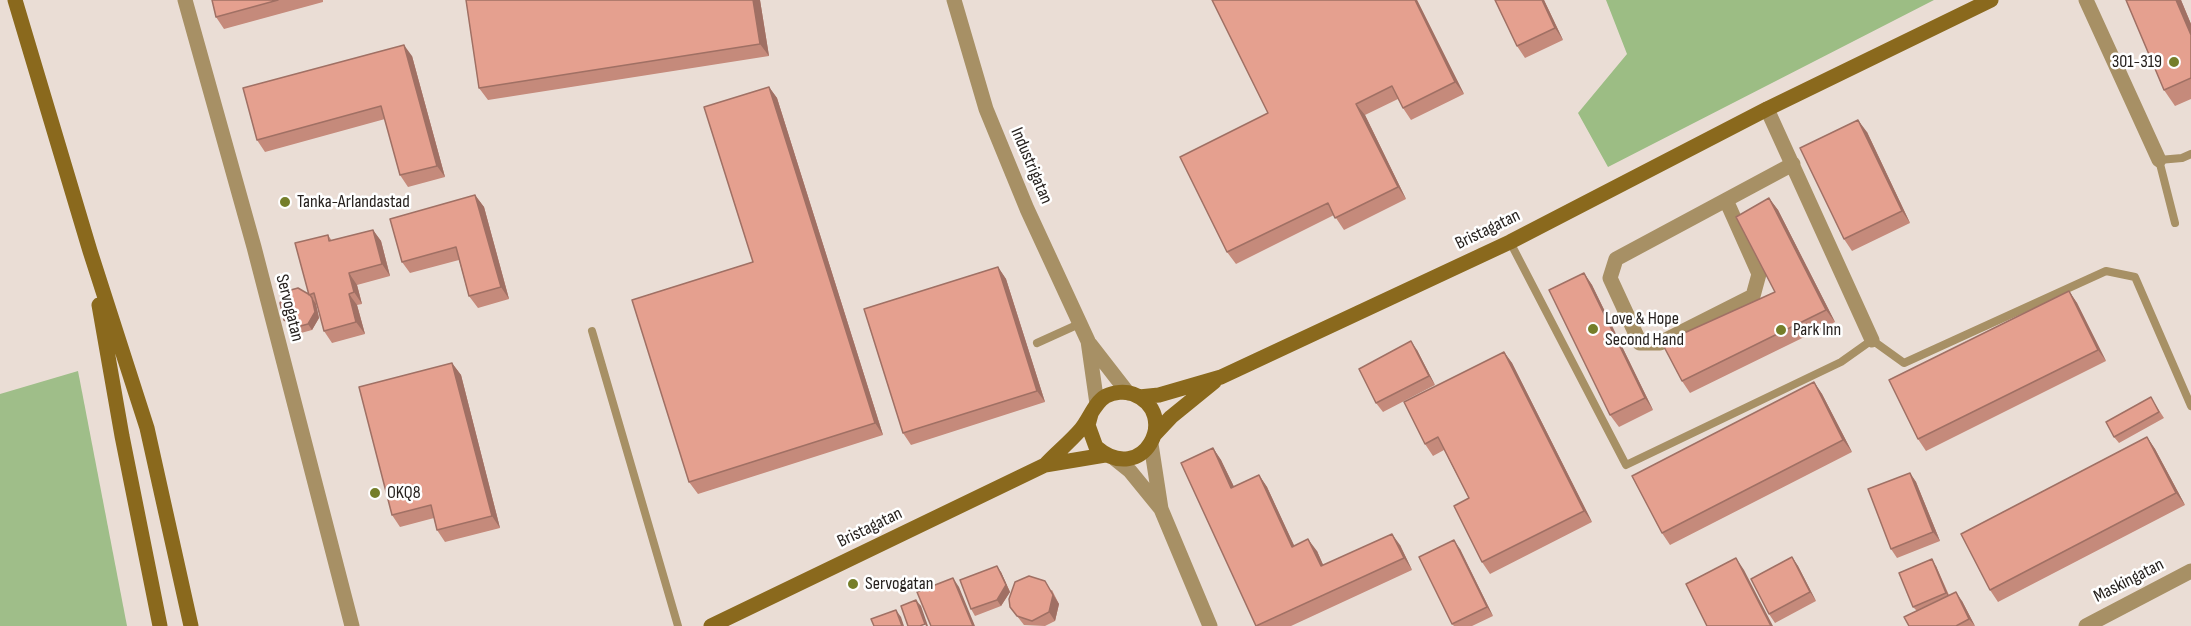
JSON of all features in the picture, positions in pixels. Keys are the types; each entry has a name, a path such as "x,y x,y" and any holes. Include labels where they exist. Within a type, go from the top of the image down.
{"street":[{"path":"15,0 90,250 147,428 191,626"},
{"name":"Servogatan","path":"185,0 254,247 352,626"},
{"name":"Industrigatan","path":"954,0 986,109 1027,209 1088,342 1134,395"},
{"name":"Bristagatan","path":"1045,465 1080,429 1106,396 1159,395 1221,377 1510,242 1767,110 1991,0"},
{"path":"2086,0 2159,160"},
{"path":"1767,110 1872,340"},
{"path":"1726,200 1759,274 1753,296 1660,343 1640,343 1610,278 1616,260 1726,200 1793,164"},
{"path":"90,250 122,436 160,626"},
{"name":"Industrigatan","path":"1088,342 1094,409"},
{"name":"Bristagatan","path":"711,626 1045,465 1110,457 1136,457 1175,413 1221,377"},
{"path":"1134,395 1148,404 1154,414 1153,439 1161,509 1210,626"},
{"path":"1094,409 1088,425 1090,437 1096,447 1130,471 1161,509"},
{"name":"Maskingatan","path":"2086,626 2191,571"}],"lane":[{"path":"2175,223 2159,160 2182,158 2191,154"},
{"path":"1510,242 1626,465 1841,362 1872,340 1904,363 2106,271 2135,277 2191,406"},
{"path":"1038,344 1080,324"},
{"path":"592,331 678,626"}],"green space":[{"path":"1606,0 1934,0 1608,167 1578,113 1627,54"},
{"path":"78,371 127,626 0,626 0,394"}],"building":[{"path":"212,0 278,0 216,17"},
{"path":"466,0 753,0 760,44 479,88"},
{"path":"1212,0 1415,0 1455,82 1403,108 1392,86 1356,104 1398,187 1335,218 1328,203 1227,252 1180,157 1268,113"},
{"path":"1495,0 1542,0 1555,28 1517,46"},
{"name":"301-319","path":"2126,0 2176,0 2191,35 2191,78 2164,90"},
{"path":"404,45 437,166 400,175 381,106 257,140 243,88"},
{"path":"769,87 875,423 689,482 632,300 753,262 704,107"},
{"path":"1858,120 1902,211 1844,239 1800,148"},
{"path":"475,195 501,287 469,296 456,247 402,262 390,219"},
{"path":"1769,198 1826,310 1682,381 1662,343 1775,292 1736,217"},
{"path":"373,230 382,264 349,273 354,292 349,294 356,322 324,331 314,293 309,295 295,243 328,235 329,241"},
{"path":"998,267 1037,391 903,433 864,309"},
{"path":"1584,273 1645,398 1610,415 1549,290"},
{"path":"298,288 310,295 315,312 308,324 297,327 284,320 280,303 287,291"},
{"path":"2069,291 2098,350 1918,439 1889,380"},
{"path":"1411,341 1429,376 1376,403 1359,369"},
{"path":"1504,352 1584,511 1482,562 1454,506 1469,498 1438,437 1425,444 1404,402"},
{"path":"452,363 492,516 437,530 431,505 392,515 359,387"},
{"path":"1814,382 1843,440 1662,533 1632,476"},
{"path":"2151,397 2159,412 2114,437 2106,422"},
{"path":"2147,437 2176,493 1990,590 1961,534"},
{"path":"1213,448 1231,488 1259,475 1292,547 1308,539 1321,566 1392,534 1404,558 1256,626 1181,463"},
{"path":"1910,473 1933,532 1891,549 1868,489"},
{"path":"1454,540 1487,607 1452,624 1419,557"},
{"path":"1792,557 1810,592 1769,614 1751,579"},
{"path":"1736,558 1771,626 1707,626 1686,584"},
{"path":"1932,559 1946,593 1913,607 1899,573"},
{"path":"997,566 1006,585 997,600 971,609 960,580"},
{"path":"1029,576 1045,581 1053,595 1049,612 1032,621 1017,616 1010,607 1009,599 1015,582"},
{"path":"953,578 973,626 931,626 917,592"},
{"path":"1956,592 1969,619 1956,626 1909,626 1904,617"},
{"path":"916,600 925,624 908,626 901,606"},
{"path":"896,610 902,626 874,626 871,619"}],"place":[{"name":"301-319","path":"2174,62"},
{"name":"Tanka-Arlandastad","path":"285,202"},
{"name":"Love & Hope Second Hand","path":"1593,329"},
{"name":"Park Inn","path":"1781,330"},
{"name":"OKQ8","path":"375,493"},
{"name":"Servogatan","path":"853,584"}]}
